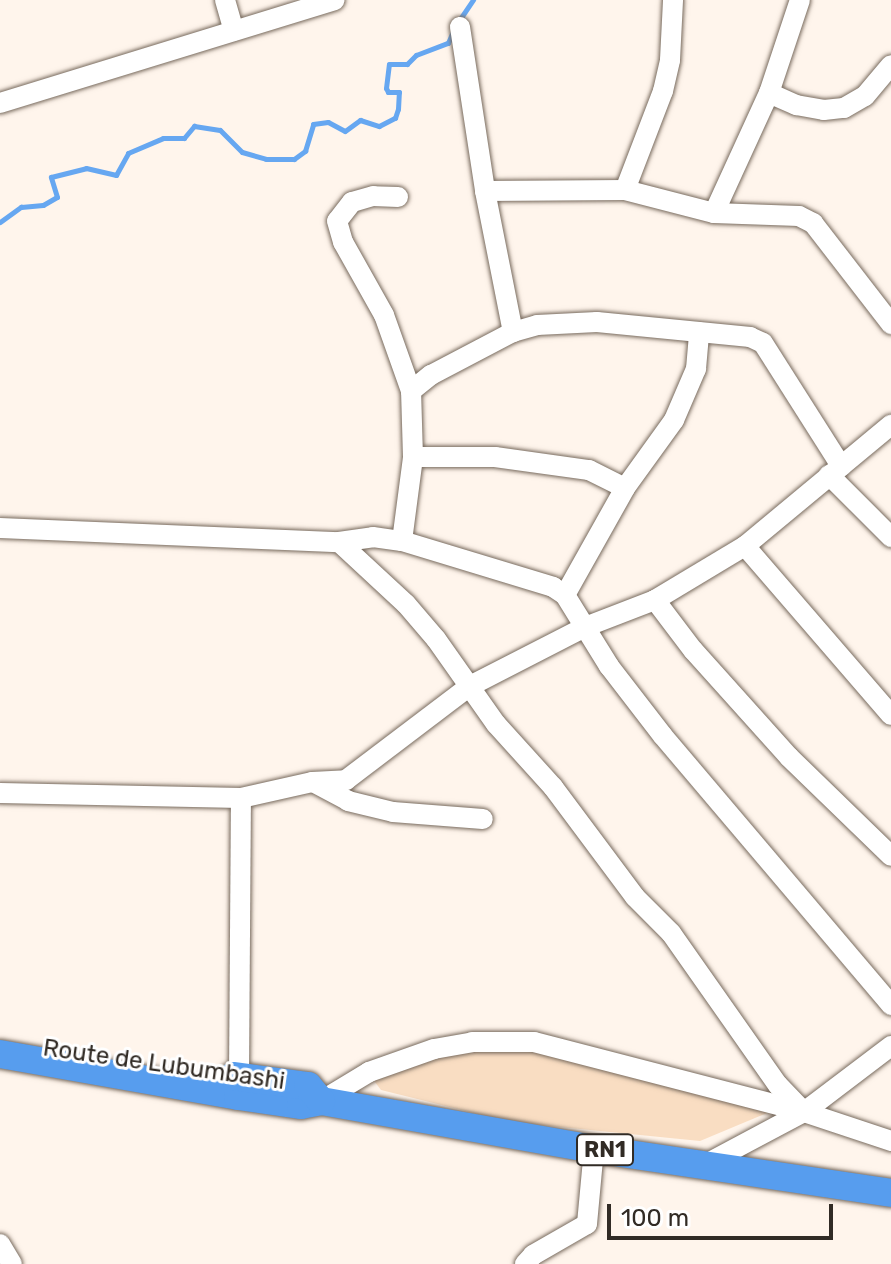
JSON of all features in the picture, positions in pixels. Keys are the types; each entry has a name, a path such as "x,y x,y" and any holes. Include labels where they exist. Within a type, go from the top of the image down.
{"highway":[{"name":"Route de Lubumbashi","path":"0,1040 308,1086 321,1101"},
{"name":"Route de Lubumbashi","path":"0,1054 301,1105 321,1101 594,1149 891,1193"}],"street":[{"path":"225,0 234,31"},
{"path":"0,103 334,0"},
{"path":"625,190 663,91 670,60 673,0"},
{"path":"714,213 769,93 800,0"},
{"path":"460,27 485,191 513,332"},
{"path":"769,93 796,105 824,110 844,108 865,96 891,65"},
{"path":"485,191 625,190 714,213 799,216 813,223 891,324"},
{"path":"398,197 373,196 352,202 337,221 343,242 384,315 411,391 413,457 402,541"},
{"path":"411,391 431,375 513,332 537,325 597,322 750,337 763,343 835,470 891,537"},
{"path":"565,595 625,488 674,420 696,369 699,332"},
{"path":"0,793 241,798 312,782 346,780 470,686 585,627 655,600 745,546 891,425"},
{"path":"413,457 495,457 589,470 625,488"},
{"path":"0,528 339,542 373,537 402,541 553,587 565,595 609,666 663,736 891,1005"},
{"path":"339,542 406,604 496,724 553,787 635,897 671,933 778,1085 804,1112"},
{"path":"745,546 891,715"},
{"path":"655,600 693,650 789,757 891,856"},
{"path":"312,782 348,801 393,812 483,819"},
{"path":"239,1077 241,798"},
{"path":"321,1101 398,1059 447,1046 501,1040 534,1042 804,1112 891,1141"},
{"path":"706,1164 804,1112 891,1046"},
{"path":"525,1264 533,1255 587,1224 594,1149"},
{"path":"0,1244 12,1264"}],"shaded area":[{"path":"537,1045 772,1111 700,1141 510,1122 381,1090 372,1078 442,1050"}],"waterway":[{"path":"458,22 473,0"},
{"path":"0,222 21,207 43,205 57,197 51,177 86,168 116,175 128,153 163,138 184,138 194,126 220,130 242,152 266,159 294,159 305,151 313,124 328,122 345,131 360,120 379,126 395,118 398,109 399,92 388,92 386,88 389,64 407,64 416,55 448,43 453,31"}]}
